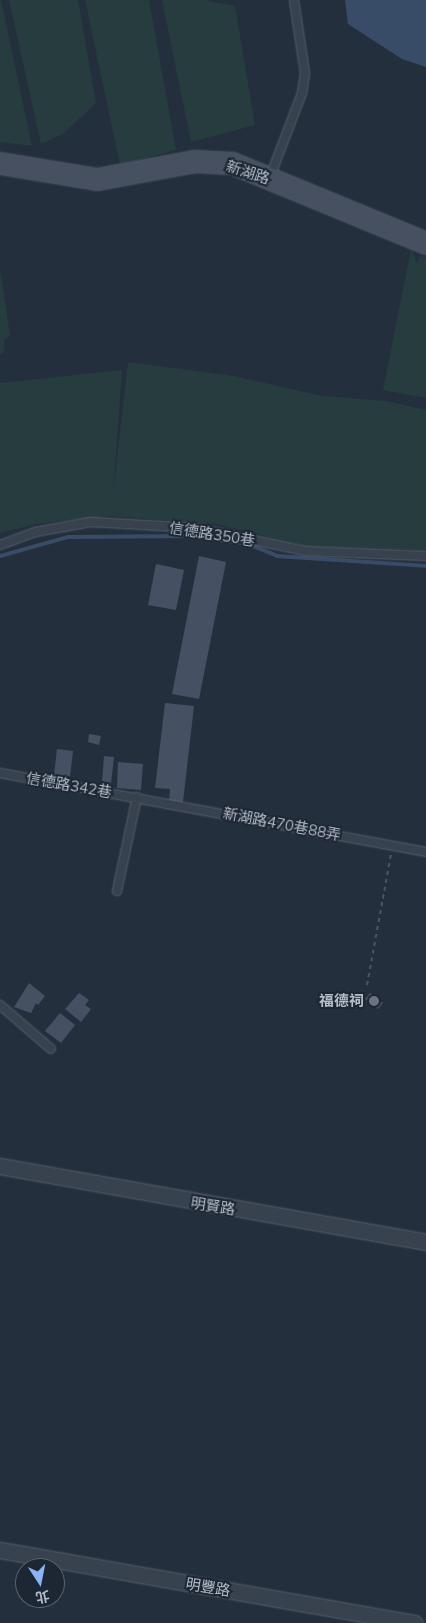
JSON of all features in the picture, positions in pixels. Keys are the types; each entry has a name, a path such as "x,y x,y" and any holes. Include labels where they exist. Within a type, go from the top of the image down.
{"street":[{"name":"新湖路","path":"0,163 97,179 196,161 232,163 426,242"},
{"name":"明賢路","path":"0,1166 426,1242"},
{"name":"明豐路","path":"0,1550 415,1623"}],"lane":[{"path":"269,178 302,93 305,73 294,0"},
{"name":"信德路350巷","path":"0,545 35,532 91,522 197,528 305,551 426,556"},
{"name":"信德路342巷","path":"0,773 137,797"},
{"path":"117,891 137,797"},
{"name":"新湖路470巷88弄","path":"137,797 426,852"},
{"path":"0,1005 51,1049"}],"path":[{"path":"367,984 393,846"}],"green space":[{"path":"1,0 32,146 0,142"},
{"path":"9,0 78,0 96,103 63,134 41,144"},
{"path":"85,0 149,0 176,150 120,165"},
{"path":"162,0 205,0 235,6 255,125 191,142"},
{"path":"411,249 417,263 420,256 426,257 426,398 383,390"},
{"path":"0,267 10,336 4,340 4,351 0,355"},
{"path":"128,362 234,376 322,396 387,401 426,410 426,550 305,546 217,524 110,516 36,524 0,533 0,383 122,370 113,494"}],"water":[{"path":"345,0 426,0 426,67 402,59 348,24"}],"building":[{"path":"199,556 226,562 199,699 172,694"},
{"path":"156,564 184,570 176,610 148,605"},
{"path":"165,703 194,706 183,802 169,801 170,789 155,788"},
{"path":"89,734 101,736 99,745 88,742"},
{"path":"57,749 73,751 70,777 54,775"},
{"path":"104,756 114,757 111,784 102,783"},
{"path":"118,762 143,764 141,790 117,788"},
{"path":"29,983 45,996 38,1005 36,1003 31,1013 14,1007"},
{"path":"79,993 89,1000 85,1005 91,1009 81,1022 65,1009"},
{"name":"福德祠","path":"370,993 383,1003 378,1009 365,999"},
{"path":"60,1013 75,1025 61,1043 45,1031"}],"waterway":[{"path":"0,556 68,537 192,536 248,544 277,556 426,566"}],"place":[{"name":"福德祠","path":"374,1001"}]}
